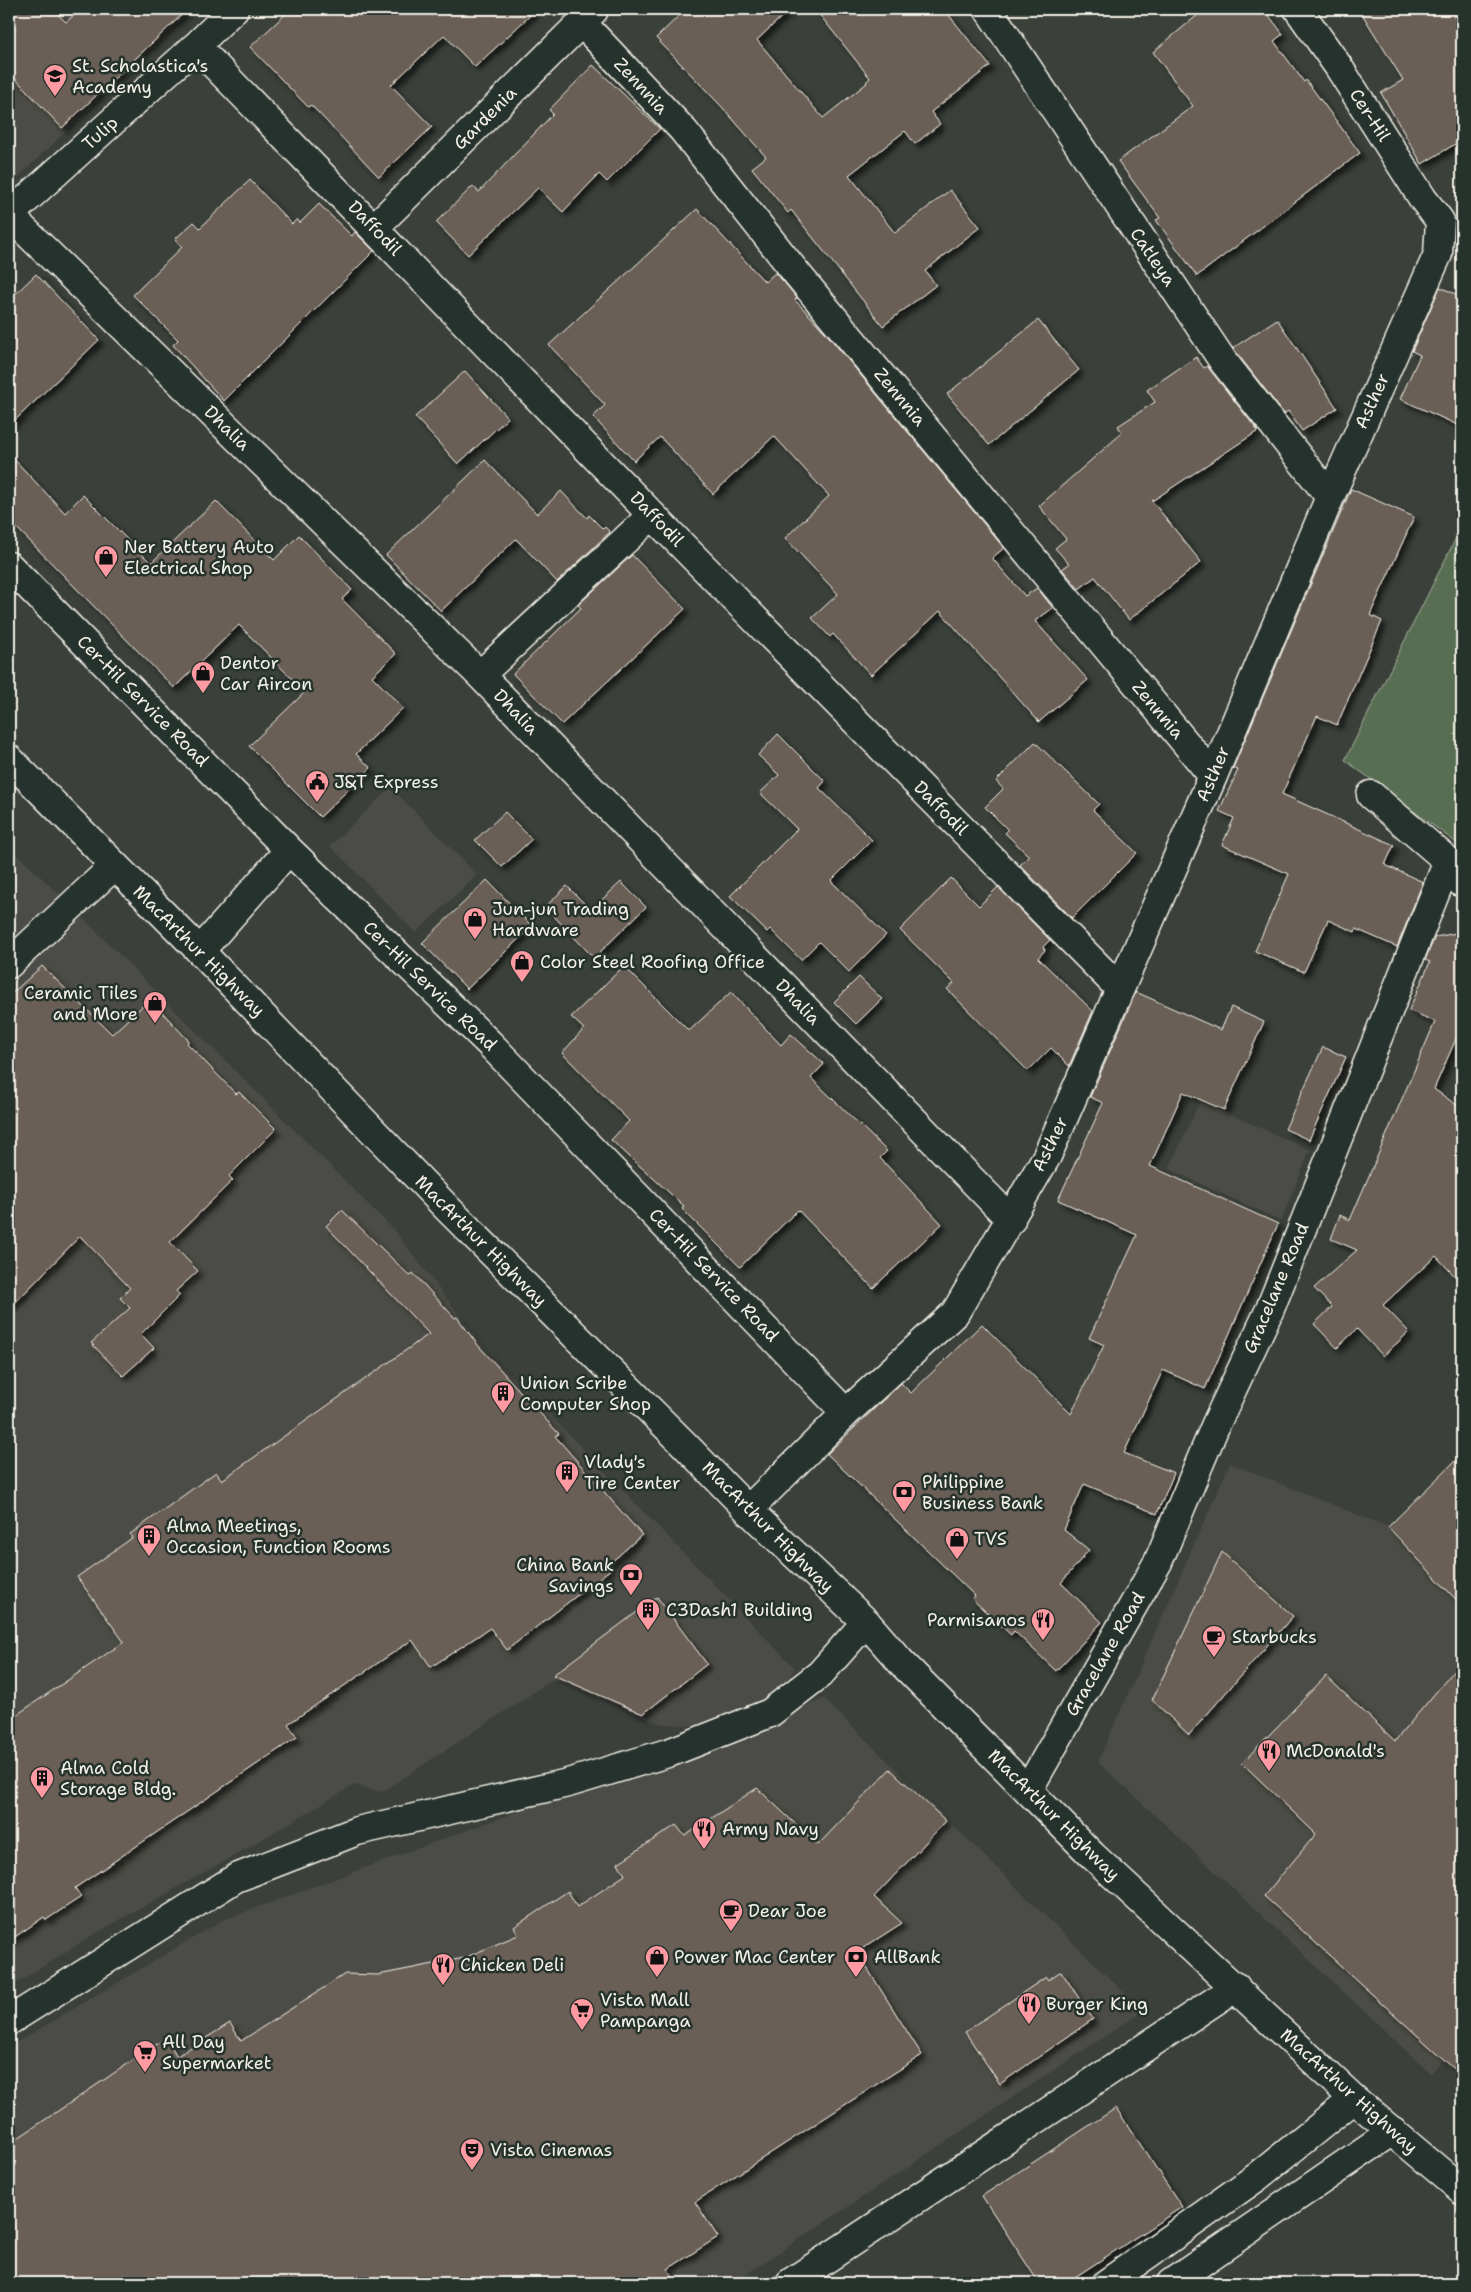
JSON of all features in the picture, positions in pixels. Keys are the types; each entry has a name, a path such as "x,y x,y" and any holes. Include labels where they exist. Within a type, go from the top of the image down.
{"main road":[{"name":"Tulip","path":"9,215 196,46 234,9"},
{"name":"Catleya","path":"988,9 1223,362 1330,497"},
{"name":"Cer-Hil","path":"1298,9 1338,66 1440,221"},
{"name":"Gardenia","path":"375,227 588,16"},
{"name":"Zennnia","path":"588,16 683,130 798,275 1212,776"},
{"name":"Daffodil","path":"196,46 375,227 652,515 1120,990"},
{"name":"Dhalia","path":"9,215 480,675 1011,1220"},
{"name":"Asther","path":"748,1510 846,1413 955,1313 1047,1156 1212,776 1330,497 1438,254 1440,221"},
{"path":"480,675 652,515"},
{"name":"Cer-Hil Service Road","path":"9,566 289,850 489,1043 846,1413"},
{"name":"MacArthur Highway","path":"9,759 200,951 448,1209 683,1442 748,1510 866,1622 900,1661 1092,1855 1236,1987 1354,2099 1462,2190"},
{"name":"Gracelane Road","path":"1028,1790 1158,1562 1216,1424 1270,1309 1455,872 1371,795"},
{"path":"200,951 289,850"},
{"path":"9,964 114,866"},
{"path":"9,2021 236,1878 357,1831 568,1783 671,1752 770,1713 820,1674 866,1622"},
{"path":"790,2283 1236,1987"},
{"path":"1107,2283 1257,2177 1354,2099"},
{"path":"1171,2283 1393,2130"}],"shaded area":[{"name":"St. Scholastica's Academy","path":"9,9 193,9 9,186"},
{"path":"391,787 477,875 416,933 330,846"},
{"path":"9,847 60,895 9,947"},
{"path":"77,912 394,1230 492,1358 520,1384 795,1668 784,1685 755,1708 712,1726 661,1724 554,1679 382,1792 354,1785 232,1857 91,1936 9,1988 9,978"},
{"path":"1200,1101 1310,1150 1281,1221 1169,1169"},
{"path":"1462,1460 1462,2037 1431,2074 1098,1762 1230,1463 1388,1527"},
{"name":"Vista Mall Pampanga","path":"824,1699 1143,2011 733,2283 9,2283 9,2047 223,1920"}],"green space":[{"path":"1462,526 1462,847 1345,760"}],"building":[{"name":"St. Scholastica's Academy","path":"9,9 52,9 66,22 81,9 188,9 62,128 9,72"},
{"path":"291,9 537,9 475,67 444,35 391,85 432,127 379,177 311,105 308,107 250,47"},
{"path":"686,9 790,9 757,40 823,118 867,83 870,78 815,9 944,9 990,66 931,112 940,124 915,144 905,131 849,175 895,233 950,190 980,227 925,271 936,285 883,326 791,210 788,213 752,168 766,157 722,107 656,38"},
{"path":"1205,9 1264,9 1283,34 1274,41 1304,82 1306,80 1360,153 1197,276 1156,220 1160,218 1118,161 1193,106 1153,52"},
{"path":"1359,9 1449,9 1462,30 1462,140 1422,164 1381,93 1403,80"},
{"path":"593,65 660,129 607,182 599,174 563,212 538,188 468,255 436,222 473,186 479,192 553,114 549,110"},
{"path":"250,180 292,224 297,219 300,223 319,204 352,236 355,232 374,251 224,401 173,345 178,340 133,295 182,247 175,239 194,222 200,228"},
{"path":"697,209 765,282 775,273 784,282 797,298 795,300 825,332 1004,548 992,558 1025,596 1037,588 1053,608 1035,621 1088,680 1039,722 940,611 871,675 833,634 830,637 812,618 838,594 785,538 829,496 774,436 713,494 660,437 634,461 593,417 605,405 549,345"},
{"path":"36,274 99,340 9,426 9,300"},
{"path":"1440,287 1462,297 1462,427 1400,399 1420,355 1412,351"},
{"path":"1277,319 1337,408 1302,431 1288,411 1284,414 1233,348"},
{"path":"1038,320 1079,370 989,445 947,394"},
{"path":"1196,357 1204,368 1207,366 1258,431 1152,501 1201,562 1129,620 1095,577 1079,589 1062,569 1069,564 1055,548 1066,539 1039,506 1122,433 1118,426 1155,402 1147,390"},
{"path":"465,371 508,418 458,464 415,417"},
{"path":"9,454 65,513 83,495 151,563 216,501 274,560 299,535 352,590 342,599 396,654 372,676 403,708 356,754 371,768 320,817 249,746 305,692 239,625 174,688 9,520"},
{"path":"485,460 537,514 561,491 587,518 589,515 603,529 605,527 610,532 557,582 516,539 441,611 386,555"},
{"path":"1351,489 1414,517 1370,615 1382,621 1337,725 1317,716 1282,794 1394,845 1385,865 1423,882 1397,947 1356,929 1355,932 1328,920 1304,972 1255,951 1289,874 1222,845 1234,818 1219,811 1238,770 1233,768"},
{"path":"632,555 685,609 562,724 513,674 581,608 578,605"},
{"path":"778,734 825,781 819,788 872,840 831,881 886,935 849,972 819,942 801,960 770,929 767,932 730,896 797,829 760,793 779,775 758,755"},
{"path":"1035,742 1099,804 1093,810 1137,853 1072,918 1020,865 1029,856 1005,833 1008,830 985,807 1003,789 996,781"},
{"path":"505,812 532,839 502,867 475,840"},
{"path":"951,878 979,906 998,887 1050,940 1043,947 1045,950 1038,958 1093,1011 1069,1066 1051,1048 1028,1071 947,989 954,983 900,930"},
{"path":"487,880 532,926 467,989 422,943"},
{"path":"621,882 646,907 594,958 545,907 567,886 591,910"},
{"path":"1462,932 1462,1034 1459,1032 1434,1089 1462,1109 1462,1284 1436,1256 1383,1305 1409,1332 1383,1356 1357,1329 1337,1348 1314,1324 1332,1307 1314,1288 1357,1250 1331,1239 1340,1215 1350,1220 1435,1022 1409,1010 1430,962 1425,960 1435,937"},
{"path":"42,966 112,1034 150,999 189,1041 187,1043 236,1094 239,1092 276,1129 229,1176 233,1180 170,1242 198,1271 176,1291 180,1295 141,1334 154,1348 123,1376 91,1343 130,1308 120,1298 130,1288 80,1236 9,1309 9,996"},
{"path":"624,966 689,1031 731,992 781,1045 791,1034 824,1064 811,1078 887,1151 880,1158 942,1224 873,1288 798,1210 740,1267 682,1209 684,1206 611,1140 629,1121 562,1053 584,1029 571,1017"},
{"path":"859,977 882,999 856,1024 834,1002"},
{"path":"1136,992 1221,1030 1231,1007 1264,1022 1224,1110 1183,1092 1150,1166 1278,1224 1205,1389 1163,1370 1124,1453 1174,1473 1157,1514 1084,1484 1064,1530 1089,1550 1061,1583 1102,1622 1056,1671 1014,1631 1011,1635 972,1599 975,1596 827,1454 901,1383 911,1393 982,1324 1071,1414 1104,1345 1089,1338 1137,1235 1058,1200 1103,1103 1090,1097"},
{"path":"1323,1047 1346,1057 1309,1140 1285,1129"},
{"path":"342,1210 410,1276 413,1273 455,1318 457,1317 477,1344 559,1434 555,1436 642,1535 608,1565 611,1569 507,1650 490,1628 431,1667 412,1640 288,1724 297,1737 75,1888 81,1897 46,1920 44,1917 9,1941 9,1720 124,1642 77,1577 132,1538 130,1534 216,1472 222,1480 429,1334 326,1226"},
{"path":"1462,1454 1462,1606 1388,1527"},
{"name":"Starbucks","path":"1222,1552 1293,1616 1189,1735 1152,1700"},
{"name":"C3Dash1 Building","path":"657,1597 707,1664 643,1714 553,1675"},
{"path":"1462,1661 1462,2076 1264,1896 1316,1834 1242,1763 1326,1676 1395,1741"},
{"name":"Vista Mall Pampanga","path":"890,1769 946,1821 874,1897 902,1923 857,1952 922,2055 695,2202 718,2237 668,2269 676,2283 9,2283 9,2144 166,2038 177,2056 230,2023 241,2041 345,1974 378,1975 464,1958 518,1935 514,1927 568,1891 577,1907 625,1875 618,1863 676,1825 685,1836 757,1788 818,1845"},
{"name":"Burger King","path":"1061,1971 1093,2019 1000,2084 965,2032 1046,1977 1048,1980"},
{"path":"1116,2108 1182,2207 1066,2283 1039,2283 982,2196"}],"place":[{"name":"St. Scholastica's Academy","path":"55,97"},
{"name":"Ner Battery Auto Electrical Shop","path":"106,578"},
{"name":"Dentor Car Aircon","path":"203,694"},
{"name":"J&T Express","path":"317,803"},
{"name":"Jun-jun Trading Hardware","path":"475,940"},
{"name":"Color Steel Roofing Office","path":"522,983"},
{"name":"Ceramic Tiles and More","path":"155,1024"},
{"name":"Union Scribe Computer Shop","path":"503,1414"},
{"name":"Vlady's Tire Center","path":"567,1493"},
{"name":"Philippine Business Bank","path":"904,1513"},
{"name":"Alma Meetings, Occasion, Function Rooms","path":"149,1557"},
{"name":"TVS","path":"957,1560"},
{"name":"China Bank Savings","path":"631,1596"},
{"name":"C3Dash1 Building","path":"648,1631"},
{"name":"Parmisanos","path":"1043,1641"},
{"name":"Starbucks","path":"1214,1658"},
{"name":"McDonald's","path":"1269,1772"},
{"name":"Alma Cold Storage Bldg.","path":"42,1799"},
{"name":"Army Navy","path":"704,1850"},
{"name":"Dear Joe","path":"731,1932"},
{"name":"Power Mac Center","path":"657,1978"},
{"name":"AllBank","path":"856,1978"},
{"name":"Chicken Deli","path":"443,1986"},
{"name":"Burger King","path":"1029,2025"},
{"name":"Vista Mall Pampanga","path":"582,2031"},
{"name":"All Day Supermarket","path":"145,2073"},
{"name":"Vista Cinemas","path":"472,2171"}]}
